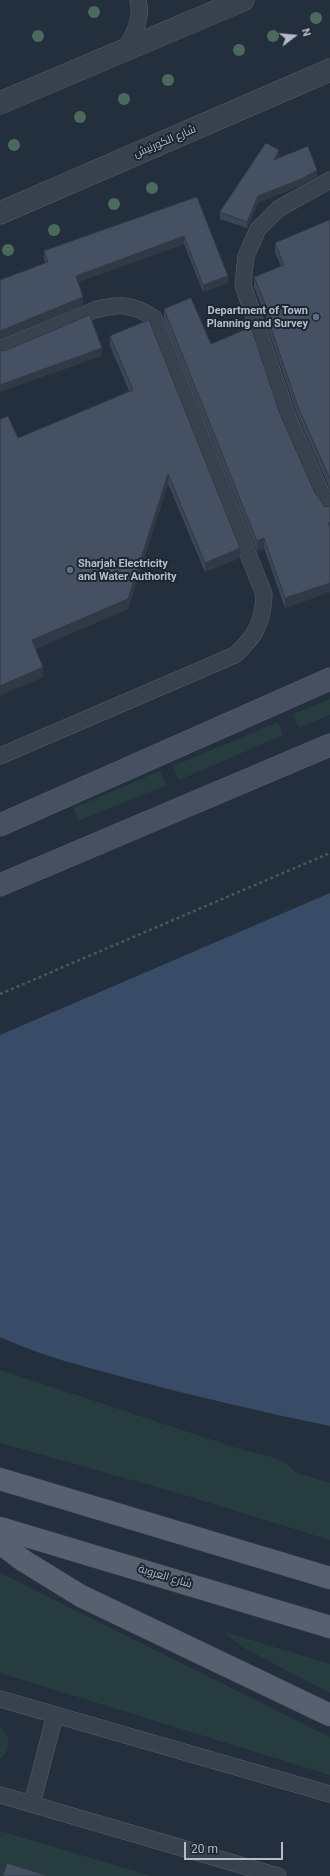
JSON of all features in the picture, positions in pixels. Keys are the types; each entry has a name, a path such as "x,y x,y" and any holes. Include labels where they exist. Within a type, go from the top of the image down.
{"main road":[{"path":"0,825 330,679"},
{"path":"0,885 330,744"},
{"path":"0,1479 330,1578"},
{"name":"شارع العروبة","path":"0,1528 330,1627"},
{"path":"0,1544 35,1568 81,1596 330,1715"}],"street":[{"path":"0,103 123,52 242,0"},
{"name":"شارع الكورنيش","path":"0,213 330,70"}],"lane":[{"path":"123,52 133,38 138,21 138,0"},
{"path":"330,180 278,209 258,230 246,256 243,285 289,420 324,499 330,508"},
{"path":"0,349 109,305 126,305 140,309 154,318 264,594 263,612 258,628 248,643 235,656 0,756"},
{"path":"0,1699 330,1794"},
{"path":"32,1804 56,1715"},
{"path":"0,1794 278,1876"}],"path":[{"path":"0,994 330,853"}],"green space":[{"path":"330,699 330,715 299,728 293,714"},
{"path":"278,722 283,735 179,780 173,766"},
{"path":"160,771 166,785 79,821 73,808"},
{"path":"0,1370 243,1450 272,1457 285,1463 297,1473 330,1483 330,1540 178,1493 0,1443"},
{"path":"0,1573 330,1737 330,1775 0,1673"},
{"path":"222,1631 330,1664 330,1693 244,1648"},
{"path":"0,1728 4,1731 8,1739 8,1748 0,1759"},
{"path":"0,1831 152,1876 0,1876"}],"water":[{"path":"330,893 330,1426 228,1404 126,1378 47,1355 0,1337 0,1035"}],"building":[{"path":"266,143 279,150 274,160 308,146 317,170 301,179 258,196 247,222 220,212"},
{"path":"197,197 228,276 203,285 184,236 76,276 83,297 0,331 0,280 48,262 44,251"},
{"path":"330,220 330,479 298,407 268,319 271,318 254,277 284,265 275,243"},
{"path":"191,298 211,344 251,327 280,414 315,493 325,507 330,506 330,523 328,523 330,528 330,583 285,598 264,538 257,541 164,309"},
{"path":"90,315 102,348 0,385 0,350 4,351"},
{"name":"Sharjah Electricity and Water Authority","path":"149,320 240,548 205,563 168,474 128,599 32,640 43,667 0,686 0,419 8,416 18,438 133,390 110,336"},
{"path":"7,1863 48,1876 3,1876"}],"place":[{"name":"Department of Town Planning and Survey","path":"316,317"},
{"name":"Sharjah Electricity and Water Authority","path":"70,570"}]}
